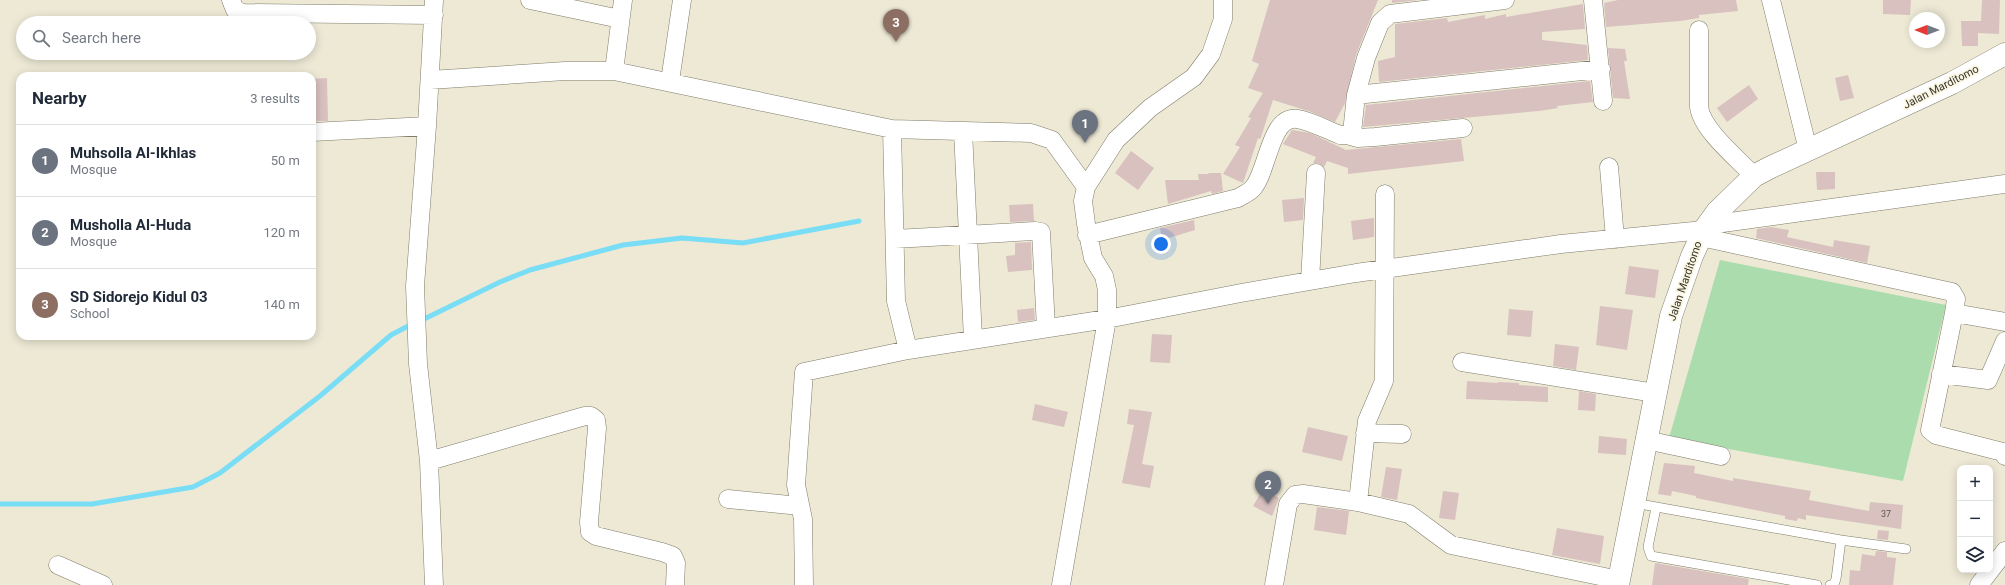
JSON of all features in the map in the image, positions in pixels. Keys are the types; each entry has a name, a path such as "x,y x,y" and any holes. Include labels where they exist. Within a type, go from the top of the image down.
{"street":[{"path":"232,0 235,10 243,13 434,7 415,286 418,348 429,461 434,585"},
{"path":"530,0 620,19"},
{"path":"614,71 623,0"},
{"path":"670,81 682,0"},
{"path":"1061,585 1107,319 1107,290 1104,276 1094,258 1087,235 1083,201 1086,187 1116,140 1150,108 1194,77 1211,54 1223,19 1223,0"},
{"path":"1347,135 1352,133 1354,129 1356,95 1366,58 1380,23 1390,14 1505,0"},
{"path":"1593,0 1604,101"},
{"path":"1771,0 1808,150"},
{"path":"1699,30 1700,107 1702,116 1708,128 1754,176"},
{"name":"Jalan Marditomo","path":"1619,582 1671,316 1692,256 1704,231 1717,212 1754,176 1952,83 2005,54"},
{"path":"1356,95 1601,69"},
{"path":"430,80 565,72 614,71 670,81 728,95 892,129 1031,133 1052,140 1086,187"},
{"path":"1087,235 1238,198 1253,188 1264,169 1277,129 1286,121 1296,119 1340,135 1358,138 1462,128"},
{"path":"316,132 427,126"},
{"path":"892,129 896,301 908,350"},
{"path":"964,132 973,338"},
{"path":"1609,167 1615,239"},
{"path":"1310,281 1316,173"},
{"path":"804,585 803,519 796,485 805,371 973,338 1107,319 1310,281 1561,244 1704,231 2005,184"},
{"path":"1358,502 1367,421 1384,381 1385,194"},
{"path":"895,239 1035,231 1041,232 1046,328"},
{"path":"1704,231 1952,292 1956,299 1954,313 1930,426 1932,432 1936,435 2003,452 2005,456"},
{"path":"1954,313 2005,322"},
{"path":"1941,374 1988,380 2005,342"},
{"path":"1462,362 1655,394"},
{"path":"429,461 585,416 591,416 596,420 597,428 589,522 590,532 596,536 673,556 676,563 675,585"},
{"path":"1365,433 1402,434"},
{"path":"1646,440 1721,456"},
{"path":"1274,585 1288,504 1290,499 1295,495 1303,494 1358,502 1409,514 1451,544 1619,582"},
{"path":"728,499 800,506"},
{"path":"1978,585 2005,551"},
{"path":"58,565 103,585"}],"lane":[{"path":"1634,503 1841,540 1906,549"},
{"path":"1656,508 1648,548 1651,556 1817,585"},
{"path":"1830,585 1834,584 1836,579 1841,540"}],"green space":[{"path":"1720,260 1946,305 1903,481 1669,438"}],"building":[{"path":"1270,0 1378,0 1356,55 1345,103 1335,122 1311,112 1273,100 1261,137 1260,139 1258,138 1243,183 1223,174 1240,147 1235,145 1251,118 1248,117 1263,93 1248,88 1259,64 1252,61"},
{"path":"1392,0 1418,0 1392,3"},
{"path":"1618,0 1736,0 1738,11 1699,15 1699,18 1680,21 1606,27 1604,3"},
{"path":"1883,0 1911,0 1909,15 1883,14"},
{"path":"1982,0 2000,0 1999,34 1978,33 1978,46 1962,46 1961,21 1981,21"},
{"path":"1583,4 1585,29 1542,32 1542,40 1587,45 1588,60 1379,82 1378,61 1395,57 1395,24 1447,18 1448,22 1485,15 1485,19 1506,14 1506,17"},
{"path":"1608,48 1625,49 1627,61 1624,61 1630,99 1613,98"},
{"path":"1848,75 1854,98 1840,101 1835,78"},
{"path":"327,78 328,121 316,121 316,79"},
{"path":"1590,81 1593,102 1557,106 1558,108 1539,111 1363,127 1366,105"},
{"path":"1749,85 1758,99 1727,122 1717,108"},
{"path":"1292,130 1310,133 1346,150 1461,139 1464,161 1348,174 1348,168 1327,161 1324,167 1317,163 1313,163 1316,157 1283,144"},
{"path":"1131,151 1154,168 1138,190 1115,173"},
{"path":"1816,172 1835,172 1835,189 1817,190"},
{"path":"1208,173 1221,173 1223,191 1212,194 1211,191 1168,204 1165,180 1199,180 1198,174 1209,174"},
{"path":"1304,198 1303,220 1284,222 1282,200"},
{"path":"1033,204 1034,221 1010,222 1009,205"},
{"path":"1374,218 1374,237 1353,240 1351,221"},
{"path":"1194,220 1195,230 1162,240 1160,228"},
{"path":"1771,227 1789,230 1787,237 1833,247 1834,240 1870,246 1867,263 1756,238 1757,229"},
{"path":"1031,242 1032,270 1008,272 1006,256 1015,255 1015,243"},
{"path":"1629,266 1659,270 1655,298 1625,294"},
{"path":"1600,306 1633,310 1627,350 1596,345"},
{"path":"1034,308 1035,320 1018,322 1017,310"},
{"path":"1509,309 1533,311 1531,337 1507,335"},
{"path":"1152,334 1172,335 1170,363 1150,362"},
{"path":"1555,344 1579,347 1576,370 1553,366"},
{"path":"1467,381 1519,383 1519,385 1548,387 1548,402 1466,399"},
{"path":"1579,391 1596,394 1595,411 1578,410"},
{"path":"1035,404 1068,412 1064,427 1032,420"},
{"path":"1129,409 1152,412 1142,464 1154,466 1150,488 1122,483 1134,425 1127,424"},
{"path":"1308,427 1348,436 1342,461 1302,452"},
{"path":"1599,436 1627,439 1626,455 1598,453"},
{"path":"1664,463 1695,466 1694,473 1733,481 1733,478 1811,491 1809,500 1869,511 1870,502 1903,505 1901,529 1806,515 1806,520 1798,518 1797,521 1785,519 1785,516 1696,498 1696,496 1672,491 1671,496 1658,494"},
{"path":"1386,467 1402,469 1397,500 1381,497"},
{"path":"1263,489 1279,498 1272,516 1253,506"},
{"path":"1443,491 1459,493 1455,520 1439,518"},
{"path":"1317,507 1349,511 1346,535 1314,530"},
{"path":"1557,528 1604,536 1600,564 1552,555"},
{"path":"1878,530 1889,531 1888,540 1877,539"},
{"path":"1876,551 1887,552 1887,557 1896,558 1893,585 1849,585 1850,570 1860,571 1862,554 1875,556"},
{"path":"1655,563 1749,579 1748,585 1652,585"}],"waterway":[{"path":"420,321 500,282 530,270 623,245 682,238 743,243 859,221"},
{"path":"0,504 92,504 193,487 220,473 320,396 391,335 412,324"}],"place":[{"name":"SD Sidorejo Kidul 03","path":"896,42"},
{"name":"Muhsolla Al-Ikhlas","path":"1085,143"},
{"name":"Musholla Al-Huda","path":"1268,504"}]}
